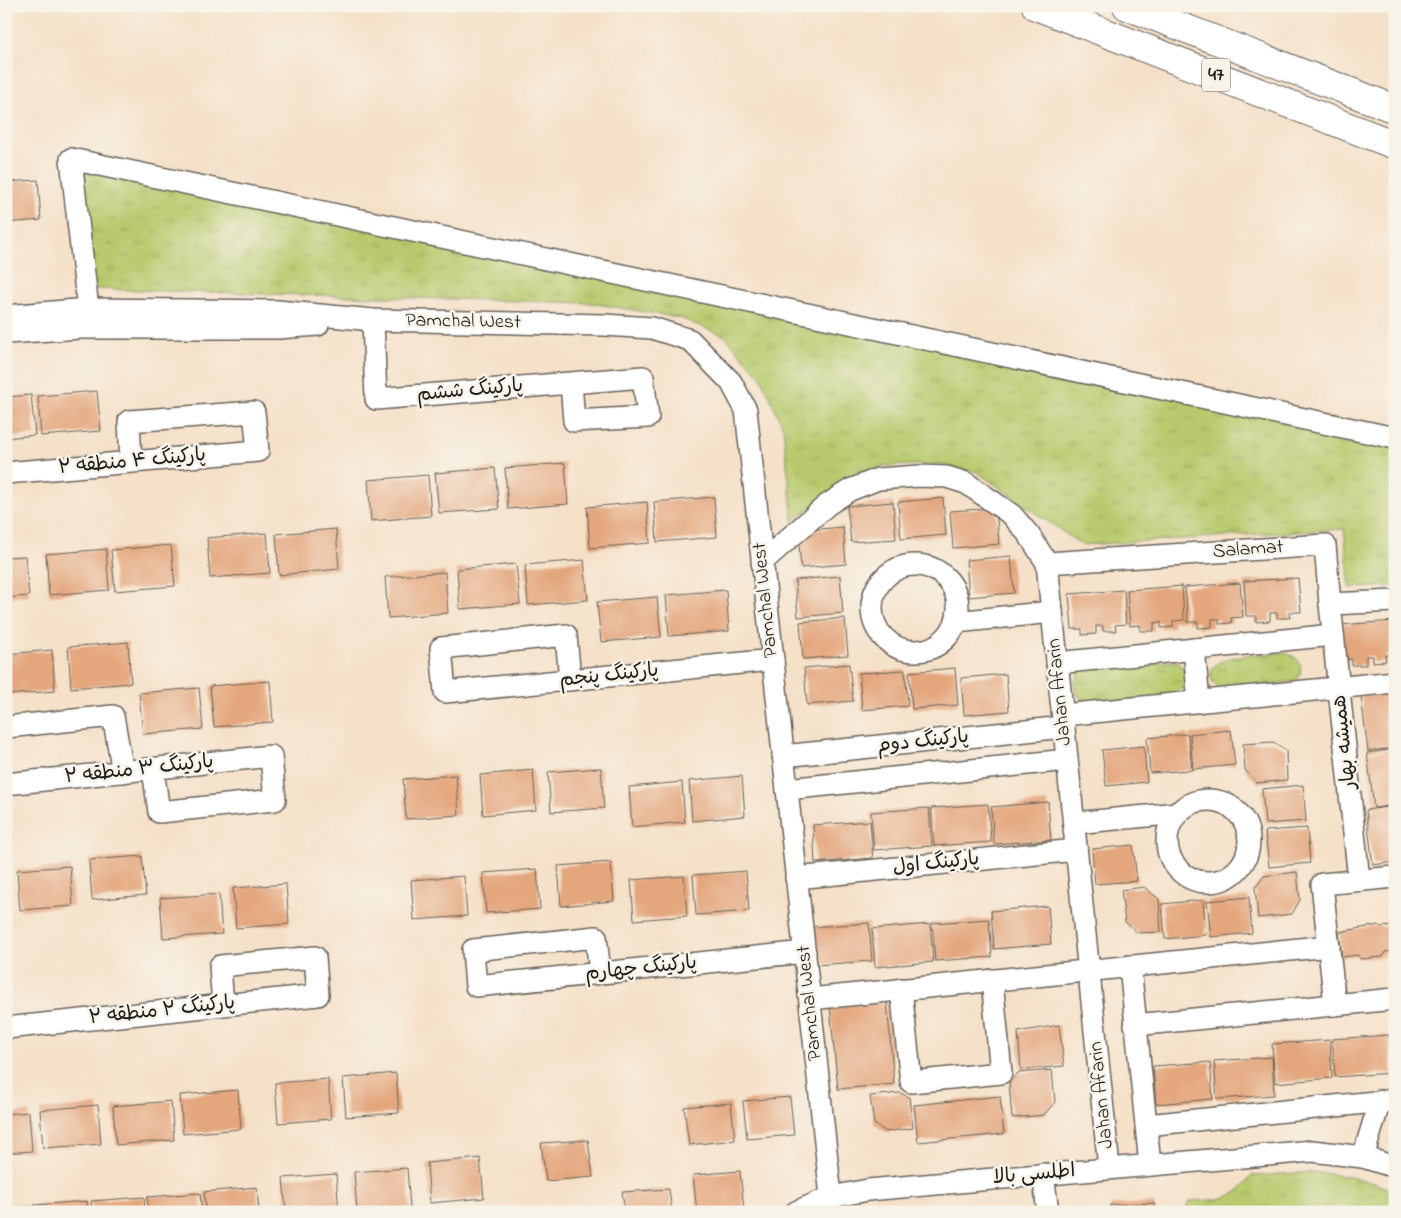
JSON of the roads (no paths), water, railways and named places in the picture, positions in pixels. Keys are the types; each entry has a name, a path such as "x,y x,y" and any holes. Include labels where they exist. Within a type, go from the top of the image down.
{"highway":[{"name":"47","path":"1036,6 1395,145"},
{"name":"47","path":"1127,6 1395,109"}],"street":[{"path":"88,309 71,159 1395,438"},
{"name":"Pamchal West","path":"6,316 88,309 277,311 373,320 604,325 652,328 690,340 731,382 746,410 831,1196"},
{"name":"Pamchal West","path":"6,333 82,328 278,328 373,320"},
{"name":"پارکینگ ششم","path":"373,320 376,399 643,377 648,417 574,421 571,383"},
{"name":"پارکینگ ۴ منطقه ۲","path":"6,473 258,451 254,412 129,422 130,462"},
{"name":"Jahan Afarin","path":"762,562 827,505 850,490 878,480 919,476 947,477 966,483 1012,515 1029,535 1047,563 1109,1168"},
{"name":"Salamat","path":"1047,563 1325,545 1330,604"},
{"path":"916,564 929,567 941,573 957,595 958,609 956,622 940,644 914,651 900,649 888,642 876,626 871,607 873,593 880,581 890,572 902,566 916,564"},
{"path":"1330,604 1395,601"},
{"name":"همیشه بهار","path":"1330,604 1359,880"},
{"path":"956,622 1052,612"},
{"name":"پارکینگ پنجم","path":"570,680 566,635 441,648 445,692 570,680 773,660"},
{"path":"1057,663 1333,635"},
{"path":"1194,649 1200,702"},
{"name":"پارکینگ دوم","path":"783,756 924,742 1200,702 1395,682"},
{"path":"6,727 113,716 123,772"},
{"path":"924,742 927,775"},
{"name":"پارکینگ ۳ منطقه ۲","path":"6,784 272,756 275,800 159,812 153,769"},
{"name":"پارکینگ دوم","path":"787,789 1067,760"},
{"path":"1074,823 1178,813"},
{"name":"پارکینگ اول","path":"796,878 1076,850"},
{"path":"1335,1005 1322,884 1395,877"},
{"name":"پارکینگ چهارم","path":"600,973 596,937 473,950 476,986 804,952"},
{"path":"810,999 1329,946"},
{"name":"پارکینگ ۲ منطقه ۲","path":"6,1028 318,995 315,957 220,966 223,1005"},
{"path":"1130,966 1150,1165"},
{"path":"902,989 911,1082 1001,1073 992,980"},
{"path":"1395,983 1393,984 1395,1004"},
{"path":"1136,1025 1394,999"},
{"path":"1146,1125 1388,1101"},
{"path":"1362,1157 1388,1101"},
{"name":"اطلسی بالا","path":"796,1212 831,1196 868,1190 1312,1151 1362,1157 1395,1167"},
{"path":"1043,1174 1048,1212"}]}
